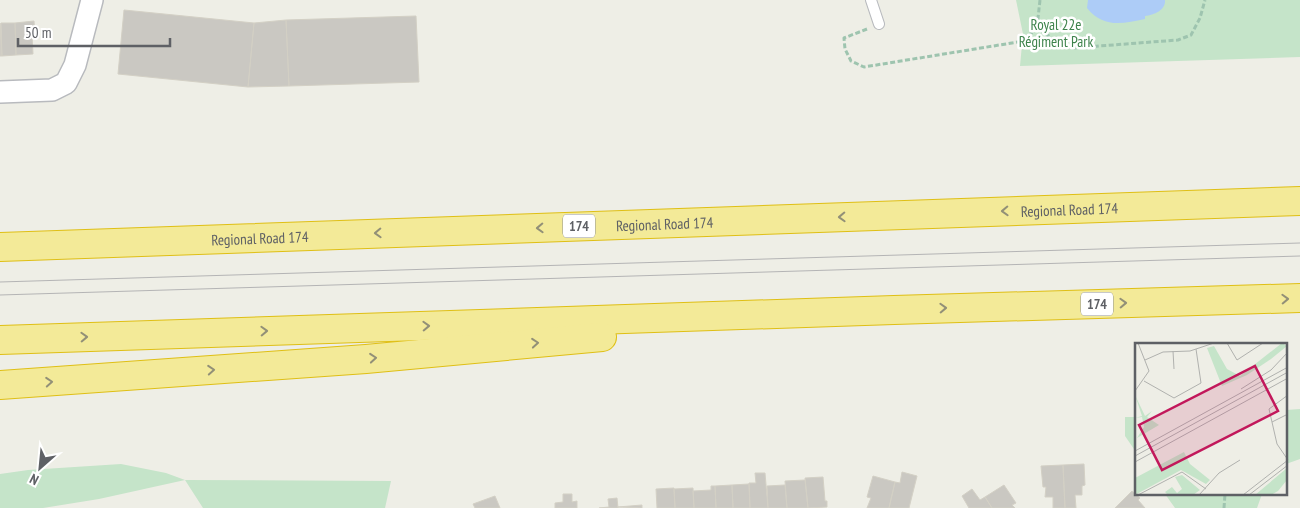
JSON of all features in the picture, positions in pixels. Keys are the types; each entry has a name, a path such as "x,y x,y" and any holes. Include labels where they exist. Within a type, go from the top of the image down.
{"highway":[{"path":"1158,205 1300,194"},
{"name":"Regional Road 174","path":"0,247 1300,201"},
{"name":"174","path":"0,340 1300,298"},
{"path":"0,385 366,359 894,310"}],"street":[{"path":"0,92 52,90 66,83 75,65 92,0"}],"lane":[{"path":"871,0 879,24"}],"path":[{"path":"879,24 844,38 844,48 851,61 864,67 888,61 1024,41 1037,27 1040,0"},
{"path":"1037,27 1054,40 1073,48 1178,40 1191,35 1200,18 1206,0"}],"green space":[{"name":"Royal 22e Régiment Park","path":"1016,0 1300,0 1300,57 1020,66 1023,34"},
{"path":"1300,409 1300,459 1288,463 1288,410"},
{"path":"1125,417 1135,417 1135,451 1125,436"},
{"path":"121,464 166,473 185,480 99,499 43,508 0,508 0,474 28,470"},
{"path":"185,480 391,481 385,508 203,508"},
{"path":"1166,496 1261,496 1257,508 1175,508"}],"water":[{"path":"1088,0 1165,0 1165,4 1156,13 1145,16 1145,19 1113,23 1106,22 1093,14 1087,8"}],"building":[{"path":"124,10 254,23 248,87 118,74"},
{"path":"416,16 419,82 289,86 286,20"},
{"path":"286,20 289,86 248,87 254,23"},
{"path":"34,21 35,34 32,34 33,54 16,55 15,23"},
{"path":"0,23 2,56 0,56"},
{"path":"1,23 15,23 16,55 2,56"},
{"path":"1084,464 1085,485 1082,486 1082,495 1075,495 1076,508 1065,508 1063,465"},
{"path":"1063,465 1065,508 1053,508 1053,497 1045,497 1046,487 1043,487 1041,466"},
{"path":"902,472 917,476 909,508 889,508 895,482 900,483"},
{"path":"755,473 765,473 768,508 750,508 749,483 756,483"},
{"path":"873,476 895,482 889,508 867,508 871,498 867,497"},
{"path":"823,477 827,507 808,508 805,478"},
{"path":"805,480 808,508 787,508 785,481"},
{"path":"749,484 750,508 733,508 732,485"},
{"path":"732,485 733,508 716,508 715,486"},
{"path":"785,485 787,508 768,508 767,486"},
{"path":"1004,485 1016,503 1012,505 1015,508 992,508 985,497"},
{"path":"711,486 715,486 716,508 694,508 693,491 711,490"},
{"path":"674,488 675,508 657,508 656,489"},
{"path":"693,488 694,508 675,508 674,489"},
{"path":"972,489 980,500 985,497 992,508 969,508 962,496"},
{"path":"1132,491 1135,496 1140,498 1138,500 1145,508 1115,508"},
{"path":"563,494 572,494 572,502 577,501 577,508 555,508 555,503 563,502"},
{"path":"495,496 500,508 475,508 473,504"},
{"path":"617,498 618,508 599,508 609,507 608,499"},
{"path":"642,505 642,508 618,507"}],"tram line":[{"path":"0,282 1300,243"},
{"path":"0,295 1300,256"}]}
